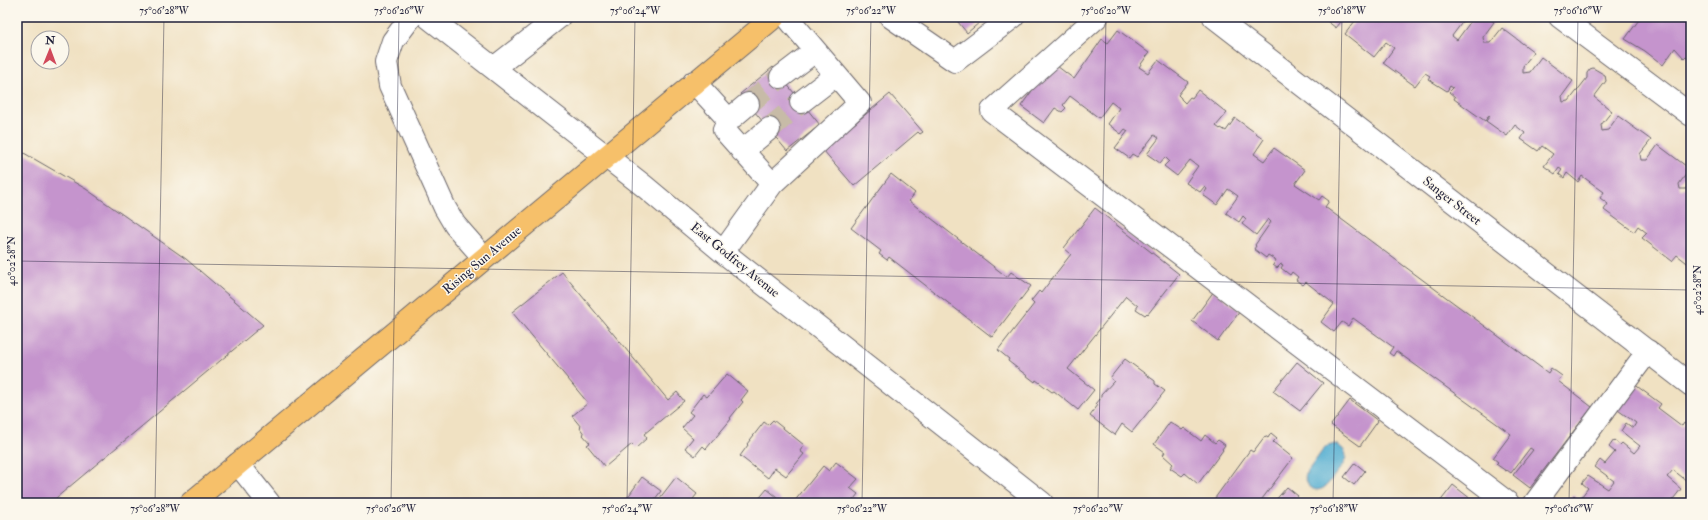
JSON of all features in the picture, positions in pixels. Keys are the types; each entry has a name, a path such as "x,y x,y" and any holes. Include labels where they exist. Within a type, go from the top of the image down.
{"main road":[{"name":"Rising Sun Avenue","path":"190,503 694,82 774,17"}],"street":[{"path":"411,17 393,41 386,62 390,86 444,208 455,225 484,258"},
{"name":"East Godfrey Avenue","path":"428,17 606,156 723,252 1042,503"},
{"path":"494,68 559,17"},
{"path":"723,252 772,184 860,103 815,52 787,17"},
{"path":"891,17 955,60 1013,17"},
{"path":"1097,17 992,111 1508,503"},
{"name":"Sanger Street","path":"1214,17 1691,384"},
{"path":"1560,17 1691,115"},
{"path":"781,77 815,52"},
{"path":"801,102 836,75"},
{"path":"694,82 729,120"},
{"path":"748,104 729,120 724,130 772,184"},
{"path":"742,151 769,129"},
{"path":"1535,503 1648,351"},
{"path":"238,464 269,503"}],"water":[{"path":"1335,444 1345,451 1346,455 1341,468 1325,487 1315,490 1309,487 1305,477 1307,472 1325,447"}],"building":[{"path":"954,17 986,17 967,33"},
{"path":"1322,17 1345,17 1336,28"},
{"path":"1351,17 1460,17 1464,20 1452,36 1457,40 1474,17 1487,17 1494,22 1483,37 1484,43 1490,43 1502,28 1534,52 1523,66 1523,73 1530,72 1541,57 1573,81 1562,96 1563,102 1569,101 1587,78 1587,73 1590,69 1593,68 1605,75 1606,81 1594,97 1612,111 1601,125 1602,131 1608,130 1618,116 1651,140 1640,154 1641,160 1647,160 1658,145 1690,169 1679,184 1680,189 1686,189 1691,182 1691,266 1677,255 1672,261 1642,238 1647,233 1638,226 1634,232 1604,210 1608,204 1600,198 1604,192 1582,176 1578,182 1567,173 1564,178 1559,174 1562,170 1559,168 1555,174 1544,166 1553,154 1542,146 1538,151 1521,139 1525,133 1515,125 1507,136 1486,121 1490,116 1489,115 1485,121 1454,99 1455,97 1449,92 1453,88 1450,86 1447,91 1428,79 1430,76 1425,73 1415,86 1383,63 1394,48 1386,42 1374,57 1345,34 1355,21"},
{"path":"1641,17 1691,17 1691,60 1686,56 1684,58 1675,48 1663,65 1645,51 1625,39"},
{"path":"1118,30 1149,53 1139,67 1148,73 1158,60 1188,82 1178,95 1185,103 1190,97 1192,98 1198,90 1227,113 1216,126 1220,129 1221,128 1226,131 1235,118 1264,139 1254,154 1264,161 1274,148 1305,170 1295,184 1319,200 1322,196 1329,201 1325,207 1548,373 1551,368 1562,376 1558,381 1592,407 1530,488 1513,475 1533,450 1530,448 1511,473 1507,470 1506,471 1496,464 1498,462 1493,458 1511,434 1396,351 1393,356 1389,353 1393,347 1353,318 1348,326 1342,322 1334,332 1321,322 1334,304 1306,282 1303,285 1296,280 1298,277 1292,272 1290,275 1281,268 1283,265 1281,264 1277,268 1273,265 1276,260 1268,255 1266,258 1254,249 1256,246 1255,245 1271,222 1268,219 1256,235 1242,224 1246,219 1243,216 1239,222 1226,213 1238,196 1228,189 1217,205 1203,195 1207,189 1204,187 1200,192 1186,183 1198,166 1190,160 1177,176 1164,166 1169,161 1165,157 1160,163 1147,154 1159,138 1154,135 1137,157 1132,154 1129,158 1115,148 1128,131 1125,129 1121,134 1108,124 1119,108 1111,102 1099,118 1070,96 1063,105 1066,108 1062,112 1055,108 1044,123 1021,106 1047,70 1051,73 1057,66 1074,79 1102,39 1108,43"},
{"path":"773,67 820,125 787,151 740,94"},
{"path":"890,94 923,132 920,134 918,132 854,186 823,150"},
{"path":"17,149 86,189 186,259 263,325 50,503 17,503"},
{"path":"891,174 915,193 909,201 1007,277 1011,272 1031,286 992,337 889,257 887,260 879,254 881,251 851,228"},
{"path":"1095,208 1179,274 1148,314 1147,313 1145,315 1136,309 1138,306 1126,296 1068,369 1094,390 1078,410 1054,391 1052,392 1036,380 1035,382 1008,361 1009,359 998,350 1034,304 1031,301 1039,291 1041,293 1071,254 1064,248"},
{"path":"562,272 668,400 677,392 684,401 644,434 647,438 636,448 632,444 605,467 587,445 590,443 583,435 584,434 580,428 581,427 572,416 588,403 512,312"},
{"path":"1214,291 1240,311 1218,341 1192,321"},
{"path":"1125,359 1155,381 1155,384 1165,391 1132,432 1122,424 1115,435 1090,416 1098,405 1096,404 1101,398 1101,395 1114,381 1110,378"},
{"path":"1297,362 1323,383 1300,411 1273,391"},
{"path":"727,374 748,391 741,400 743,402 727,424 706,449 703,446 695,456 685,448 693,438 682,428 693,415 689,412 703,394 707,397"},
{"path":"1634,384 1661,404 1658,408 1682,426 1684,423 1691,428 1691,476 1687,481 1673,470 1667,477 1681,489 1670,503 1569,503 1568,502 1574,495 1579,500 1588,488 1582,483 1588,476 1608,489 1614,481 1595,467 1600,460 1605,464 1615,452 1609,447 1614,440 1620,445 1622,443 1634,453 1640,446 1621,431 1626,423 1633,428 1636,423 1615,408"},
{"path":"1350,400 1378,421 1360,446 1331,425"},
{"path":"773,420 804,445 800,451 804,454 786,476 775,468 768,478 740,456 748,445 747,444 764,422 768,425"},
{"path":"1170,422 1182,430 1184,428 1201,441 1205,435 1215,443 1218,440 1225,445 1222,449 1223,450 1198,484 1185,473 1182,476 1170,468 1173,464 1163,455 1165,452 1154,444"},
{"path":"1271,433 1277,438 1273,442 1293,458 1259,503 1215,503 1217,501 1215,498 1250,450 1253,452 1265,436 1268,438"},
{"path":"836,462 858,479 850,488 858,494 851,503 793,503 823,466 829,471"},
{"path":"1355,463 1365,471 1354,485 1344,477"},
{"path":"642,477 661,491 652,503 628,503 625,501"},
{"path":"676,477 697,494 690,503 656,503"},
{"path":"1453,485 1476,503 1439,503"},
{"path":"1287,487 1298,496 1292,503 1273,503"},
{"path":"767,489 782,501 780,503 759,503 757,501"}],"tunnel":[{"path":"748,104 781,77"},
{"path":"769,129 801,102"}]}
